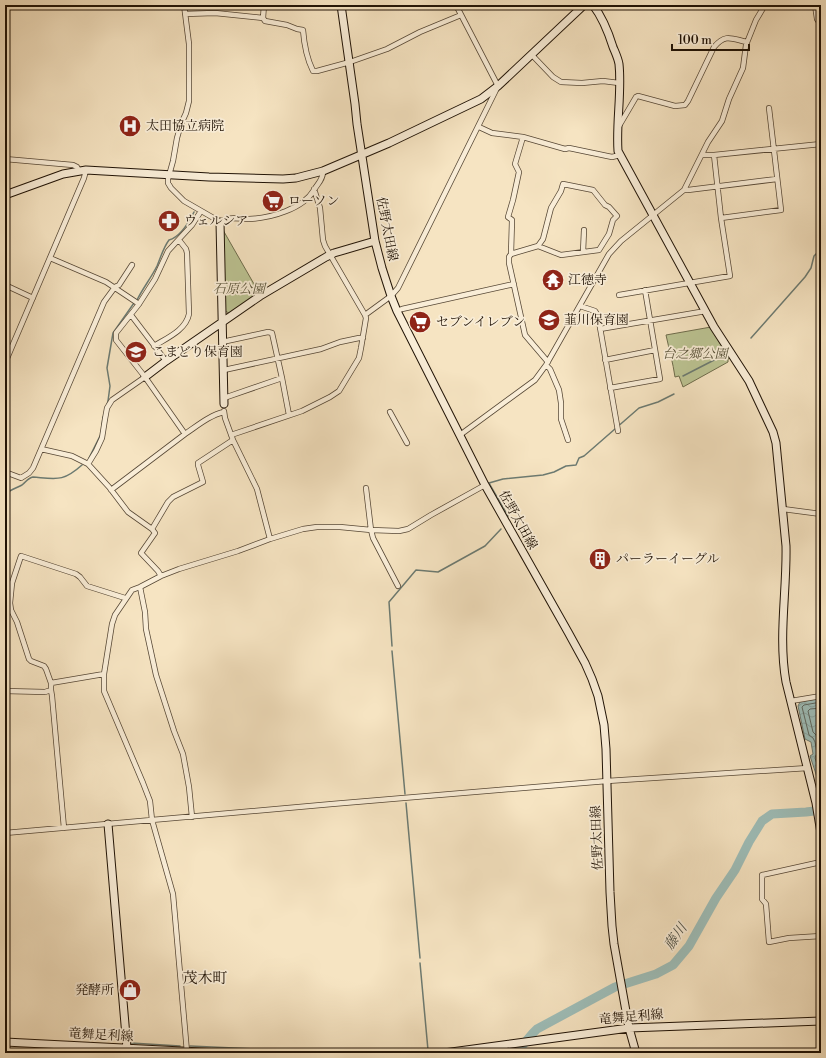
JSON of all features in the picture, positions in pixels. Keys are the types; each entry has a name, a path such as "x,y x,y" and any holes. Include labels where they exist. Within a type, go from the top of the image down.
{"street":[{"path":"184,5 189,44 189,101 178,132 168,182 171,188 184,201 220,222"},
{"path":"263,18 264,5"},
{"name":"佐野太田線","path":"341,5 376,241 382,268 391,296 485,485 585,663 600,704 606,749 611,912 614,944 629,1028 636,1053"},
{"path":"456,5 498,86"},
{"path":"5,195 63,174 82,171 283,179 296,178 323,171 389,143 481,99 498,86 584,5"},
{"path":"593,5 600,14 604,23 618,62 619,82 617,129 618,151 620,156 706,311 749,381 773,432 776,443 786,546 783,667 817,805 821,833"},
{"path":"460,434 535,380 547,363 609,254 621,241 684,190 708,142 722,121 729,99 743,68 747,42 756,20 765,5"},
{"path":"815,5 817,19 821,24"},
{"path":"185,14 215,13 263,18 265,21 303,30 307,53 313,71 350,62 387,49 420,32 461,15"},
{"path":"617,129 638,96 675,106 685,105 714,47 718,42 727,38 747,42"},
{"path":"531,54 553,77 561,82 619,82"},
{"path":"365,315 391,296 398,288 498,86"},
{"path":"721,218 781,210 769,108"},
{"path":"479,127 492,133 523,137 565,149 570,148 612,157 620,156"},
{"path":"523,137 515,164 519,172 508,217 512,220 511,254 509,257 509,263 525,335 547,363 559,390 561,419 568,440"},
{"path":"702,155 821,144"},
{"path":"618,295 730,276 721,218 714,155"},
{"path":"5,159 73,165 82,171 84,178 5,363"},
{"path":"220,222 227,219 262,218 294,207 312,194 314,189 323,179 323,171"},
{"path":"684,190 777,179"},
{"path":"511,254 538,246 561,255 599,250 609,234 613,220 617,216 609,206 605,205 593,190 563,184 561,191 550,208 543,239 538,246"},
{"path":"231,435 289,414 302,411 330,397 339,390 359,358 366,318 325,246 323,240 320,208 314,189"},
{"path":"185,434 145,376 116,340 116,333 139,304 155,279 168,251 192,225 201,211"},
{"path":"220,222 224,412 233,440 257,489 270,538"},
{"path":"583,252 584,230"},
{"path":"154,346 178,330 187,322 189,318 187,253 186,249 179,240"},
{"path":"88,464 102,438 104,419 107,408 112,400 260,296 330,255 376,241"},
{"path":"600,248 609,254"},
{"path":"50,258 116,287 139,304"},
{"path":"5,472 21,478 29,473 33,468 104,302 119,285 132,265"},
{"path":"398,311 514,284"},
{"path":"5,285 33,298"},
{"path":"610,388 660,379 645,290"},
{"path":"580,306 595,311 598,316 617,428"},
{"path":"600,329 706,311"},
{"path":"131,315 166,361"},
{"path":"222,342 270,332 273,335 289,414"},
{"path":"224,370 326,347 340,342 363,338"},
{"path":"605,360 655,350"},
{"path":"224,401 282,378"},
{"path":"111,490 185,434 219,413 224,412"},
{"path":"390,412 407,443"},
{"path":"152,529 168,502 173,497 203,482 198,463 233,440"},
{"path":"41,449 72,456 88,464 128,512 152,529 155,533 142,553 161,576"},
{"path":"186,1052 173,894 152,820 150,801 144,783 104,691 104,674 114,615 132,590 179,569 238,551 270,538 304,529 317,527 340,527 399,531 408,529 485,485"},
{"path":"366,488 373,538 398,586"},
{"path":"783,509 821,514"},
{"path":"64,828 51,683 44,666 29,659 18,622 11,610 10,603 12,583 21,556 76,574 87,586 125,598"},
{"path":"140,587 145,612 146,629 156,675 183,754 189,786 192,817"},
{"path":"51,683 104,674"},
{"path":"5,691 45,692 51,690"},
{"path":"791,701 821,696"},
{"path":"5,833 607,781 808,768"},
{"path":"108,824 127,1048"},
{"path":"821,862 762,875 762,899 766,904 769,942 789,938 821,936"},
{"name":"竜舞足利線","path":"444,1053 629,1028 821,1021"},
{"name":"竜舞足利線","path":"5,1042 221,1053"}],"green space":[{"name":"石原公園","path":"223,230 258,291 257,295 229,313 225,311"},
{"name":"台之郷公園","path":"711,327 730,358 728,359 728,362 683,387 679,376 675,377 666,335"}],"water":[{"path":"821,698 821,792 810,756 813,754 811,742 805,739 798,706 800,702"}],"waterway":[{"path":"137,300 157,266 167,243 169,240 177,236 187,224 194,212"},
{"path":"751,338 805,277 811,268 814,256 821,249"},
{"path":"107,405 110,386 107,368 113,333 134,303"},
{"path":"683,376 720,357"},
{"path":"508,516 489,483 503,479 543,475 554,472 566,466 576,465 579,458 584,456 639,408 658,402 674,394"},
{"path":"102,427 103,417"},
{"path":"89,458 100,436"},
{"path":"5,497 10,491 22,485 28,479 33,477 54,479 64,477 82,465"},
{"path":"392,646 389,602 416,570 438,572 485,546 501,529"},
{"path":"392,651 405,794"},
{"path":"406,803 420,958"},
{"name":"藤川","path":"516,1053 537,1029 615,987 656,974 673,965 689,946 716,898 735,870 749,842 762,821 772,814 814,811 821,805"},
{"path":"420,963 428,1050"},
{"path":"131,1043 180,1046"},
{"path":"190,1046 344,1053"},
{"path":"5,1049 101,1053"},
{"path":"400,1053 422,1051"}],"place":[{"name":"太田協立病院","path":"130,126"},
{"name":"ローソン","path":"273,201"},
{"name":"ウェルシア","path":"169,221"},
{"name":"江徳寺","path":"553,280"},
{"name":"韮川保育園","path":"549,320"},
{"name":"セブンイレブン","path":"420,322"},
{"name":"こまどり保育園","path":"136,352"},
{"name":"パーラーイーグル","path":"600,559"},
{"name":"発酵所","path":"130,990"}],"district":[{"name":"茂木町","path":"205,978"}]}
